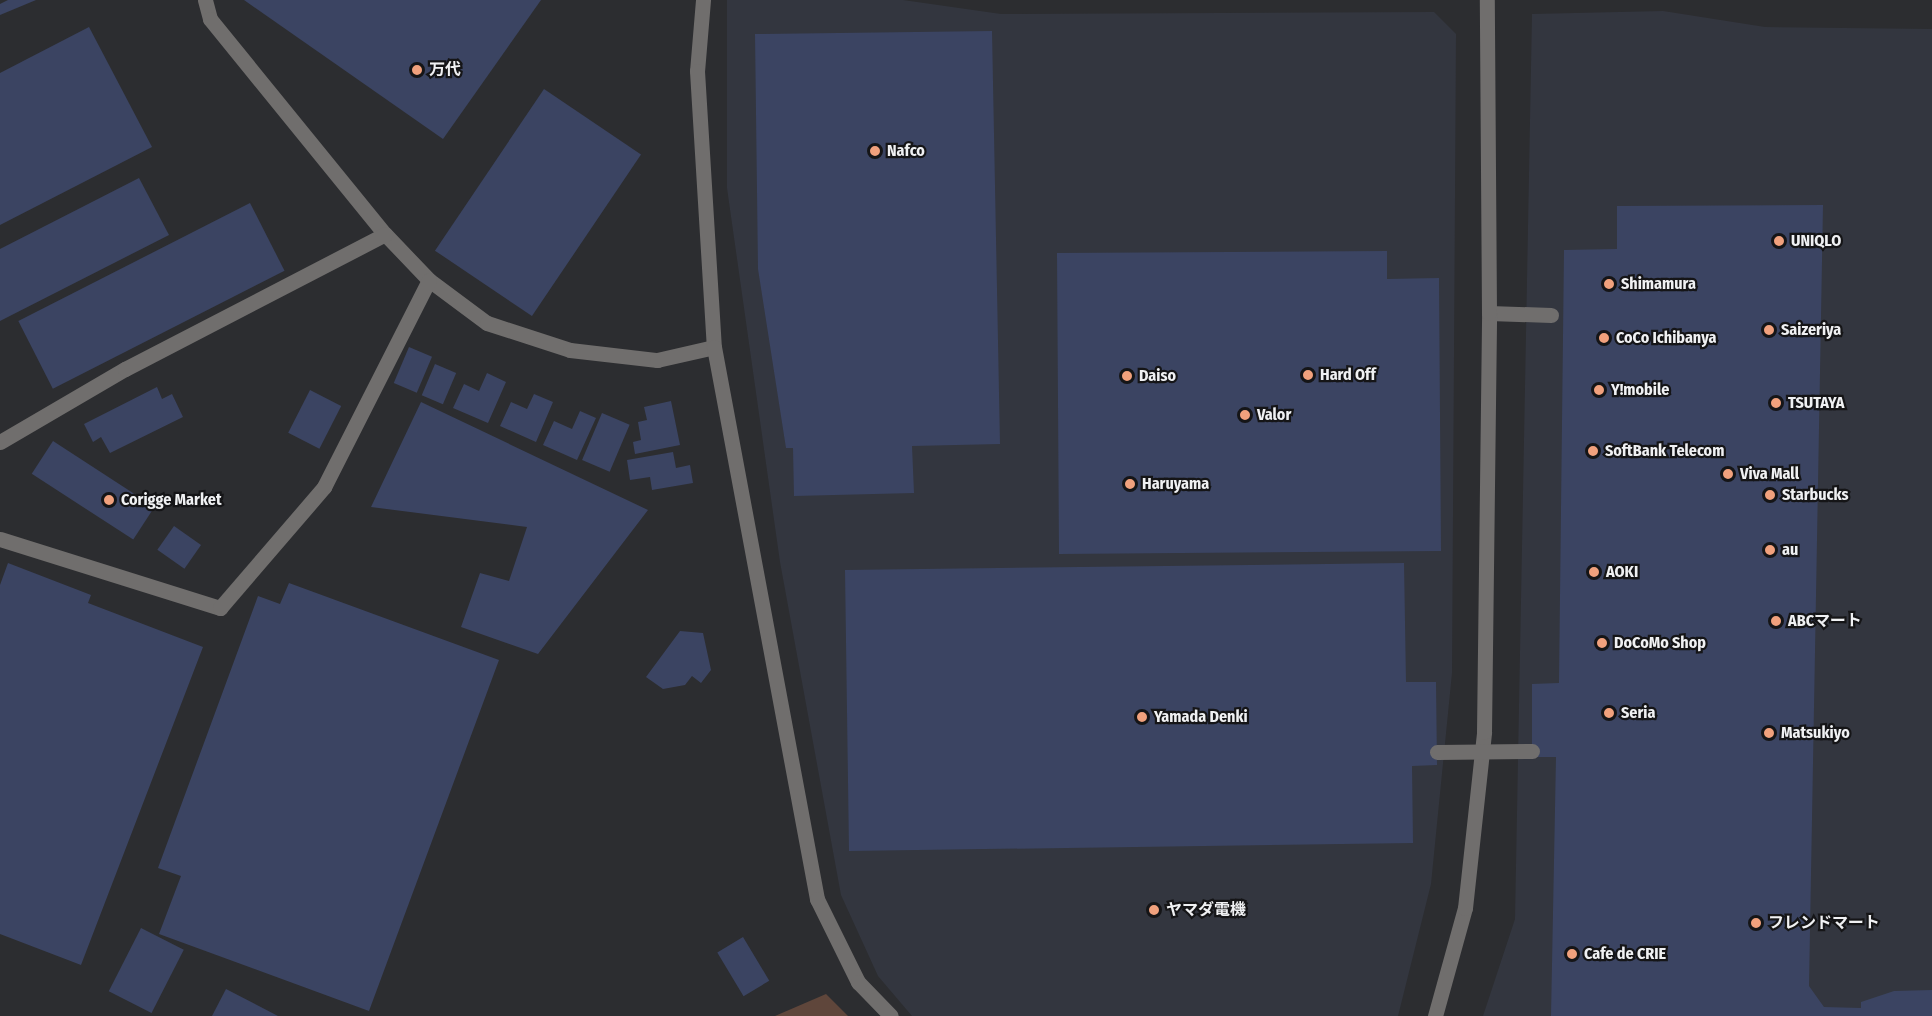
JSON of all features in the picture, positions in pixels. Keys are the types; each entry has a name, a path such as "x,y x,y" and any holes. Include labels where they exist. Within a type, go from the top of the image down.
{"street":[{"path":"205,0 210,19 385,234 429,280 487,323 570,350 657,360 714,347"},
{"path":"703,0 697,71 714,347 818,899 858,982 891,1016"},
{"path":"1435,1016 1465,908 1484,732 1489,313 1487,0"},
{"path":"0,442 125,369 385,234"},
{"path":"0,539 220,608 324,487 429,280"},
{"path":"1489,313 1551,315"},
{"path":"1437,752 1532,751"}],"shaded area":[{"path":"727,0 903,0 1001,14 1434,12 1456,34 1452,673 1431,884 1398,1016 912,1016 878,976 841,895 780,562 727,188"},
{"name":"Viva Mall","path":"1663,11 1765,27 1932,29 1932,1016 1483,1016 1515,919 1532,14"},
{"path":"826,994 848,1016 775,1016"}],"building":[{"path":"8,0 36,0 0,15 0,4"},
{"name":"万代","path":"244,0 541,0 443,139"},
{"path":"89,27 152,147 0,225 0,73"},
{"name":"Nafco","path":"992,31 1000,444 912,446 914,493 794,496 793,448 786,448 758,269 755,34"},
{"path":"544,89 641,154 532,316 435,251"},
{"path":"139,178 169,235 0,321 0,249"},
{"path":"250,203 285,271 53,389 18,321"},
{"path":"1823,205 1809,986 1824,1007 1861,1008 1861,1002 1894,991 1932,990 1932,1016 1551,1016 1556,757 1532,757 1532,684 1559,683 1564,250 1617,249 1617,206"},
{"path":"1387,251 1387,279 1439,278 1441,551 1059,554 1057,253"},
{"path":"409,347 432,357 417,393 394,383"},
{"path":"435,364 456,373 443,404 422,395"},
{"path":"487,373 506,382 488,423 453,408 464,384 479,391"},
{"path":"157,387 162,399 172,394 183,417 110,453 101,437 93,442 84,424"},
{"path":"310,390 341,406 319,449 288,433"},
{"path":"534,394 553,402 536,442 500,426 511,402 527,409"},
{"path":"671,401 680,445 635,454 633,442 641,440 638,422 647,420 644,407"},
{"path":"421,402 648,510 538,654 461,627 480,573 509,581 527,527 371,507"},
{"path":"580,411 596,418 577,460 543,445 554,421 572,429"},
{"path":"602,413 630,425 610,472 582,460"},
{"path":"53,441 154,507 133,540 32,474"},
{"path":"673,452 676,468 690,465 693,483 652,490 650,477 630,480 627,460"},
{"path":"174,526 201,545 184,569 157,550"},
{"path":"8,563 91,595 88,603 203,647 81,965 0,934 0,585"},
{"name":"Yamada Denki","path":"1404,563 1406,682 1436,682 1437,765 1412,766 1413,843 849,851 845,570"},
{"path":"289,583 499,660 369,1011 159,934 181,876 158,868 258,596 280,604"},
{"path":"680,631 703,633 711,670 701,683 692,676 685,685 663,689 646,677"},
{"path":"141,928 184,950 152,1013 109,991"},
{"path":"743,937 769,981 744,996 717,952"},
{"path":"226,989 278,1016 212,1016"}],"place":[{"name":"万代","path":"417,70"},
{"name":"Nafco","path":"875,151"},
{"name":"UNIQLO","path":"1779,241"},
{"name":"Shimamura","path":"1609,284"},
{"name":"Saizeriya","path":"1769,330"},
{"name":"CoCo Ichibanya","path":"1604,338"},
{"name":"Hard Off","path":"1308,375"},
{"name":"Daiso","path":"1127,376"},
{"name":"Y!mobile","path":"1599,390"},
{"name":"TSUTAYA","path":"1776,403"},
{"name":"Valor","path":"1245,415"},
{"name":"SoftBank Telecom","path":"1593,451"},
{"name":"Viva Mall","path":"1728,474"},
{"name":"Haruyama","path":"1130,484"},
{"name":"Starbucks","path":"1770,495"},
{"name":"Corigge Market","path":"109,500"},
{"name":"au","path":"1770,550"},
{"name":"AOKI","path":"1594,572"},
{"name":"ABCマート","path":"1776,621"},
{"name":"DoCoMo Shop","path":"1602,643"},
{"name":"Seria","path":"1609,713"},
{"name":"Yamada Denki","path":"1142,717"},
{"name":"Matsukiyo","path":"1769,733"},
{"name":"ヤマダ電機","path":"1154,910"},
{"name":"フレンドマート","path":"1756,923"},
{"name":"Cafe de CRIE","path":"1572,954"}]}
